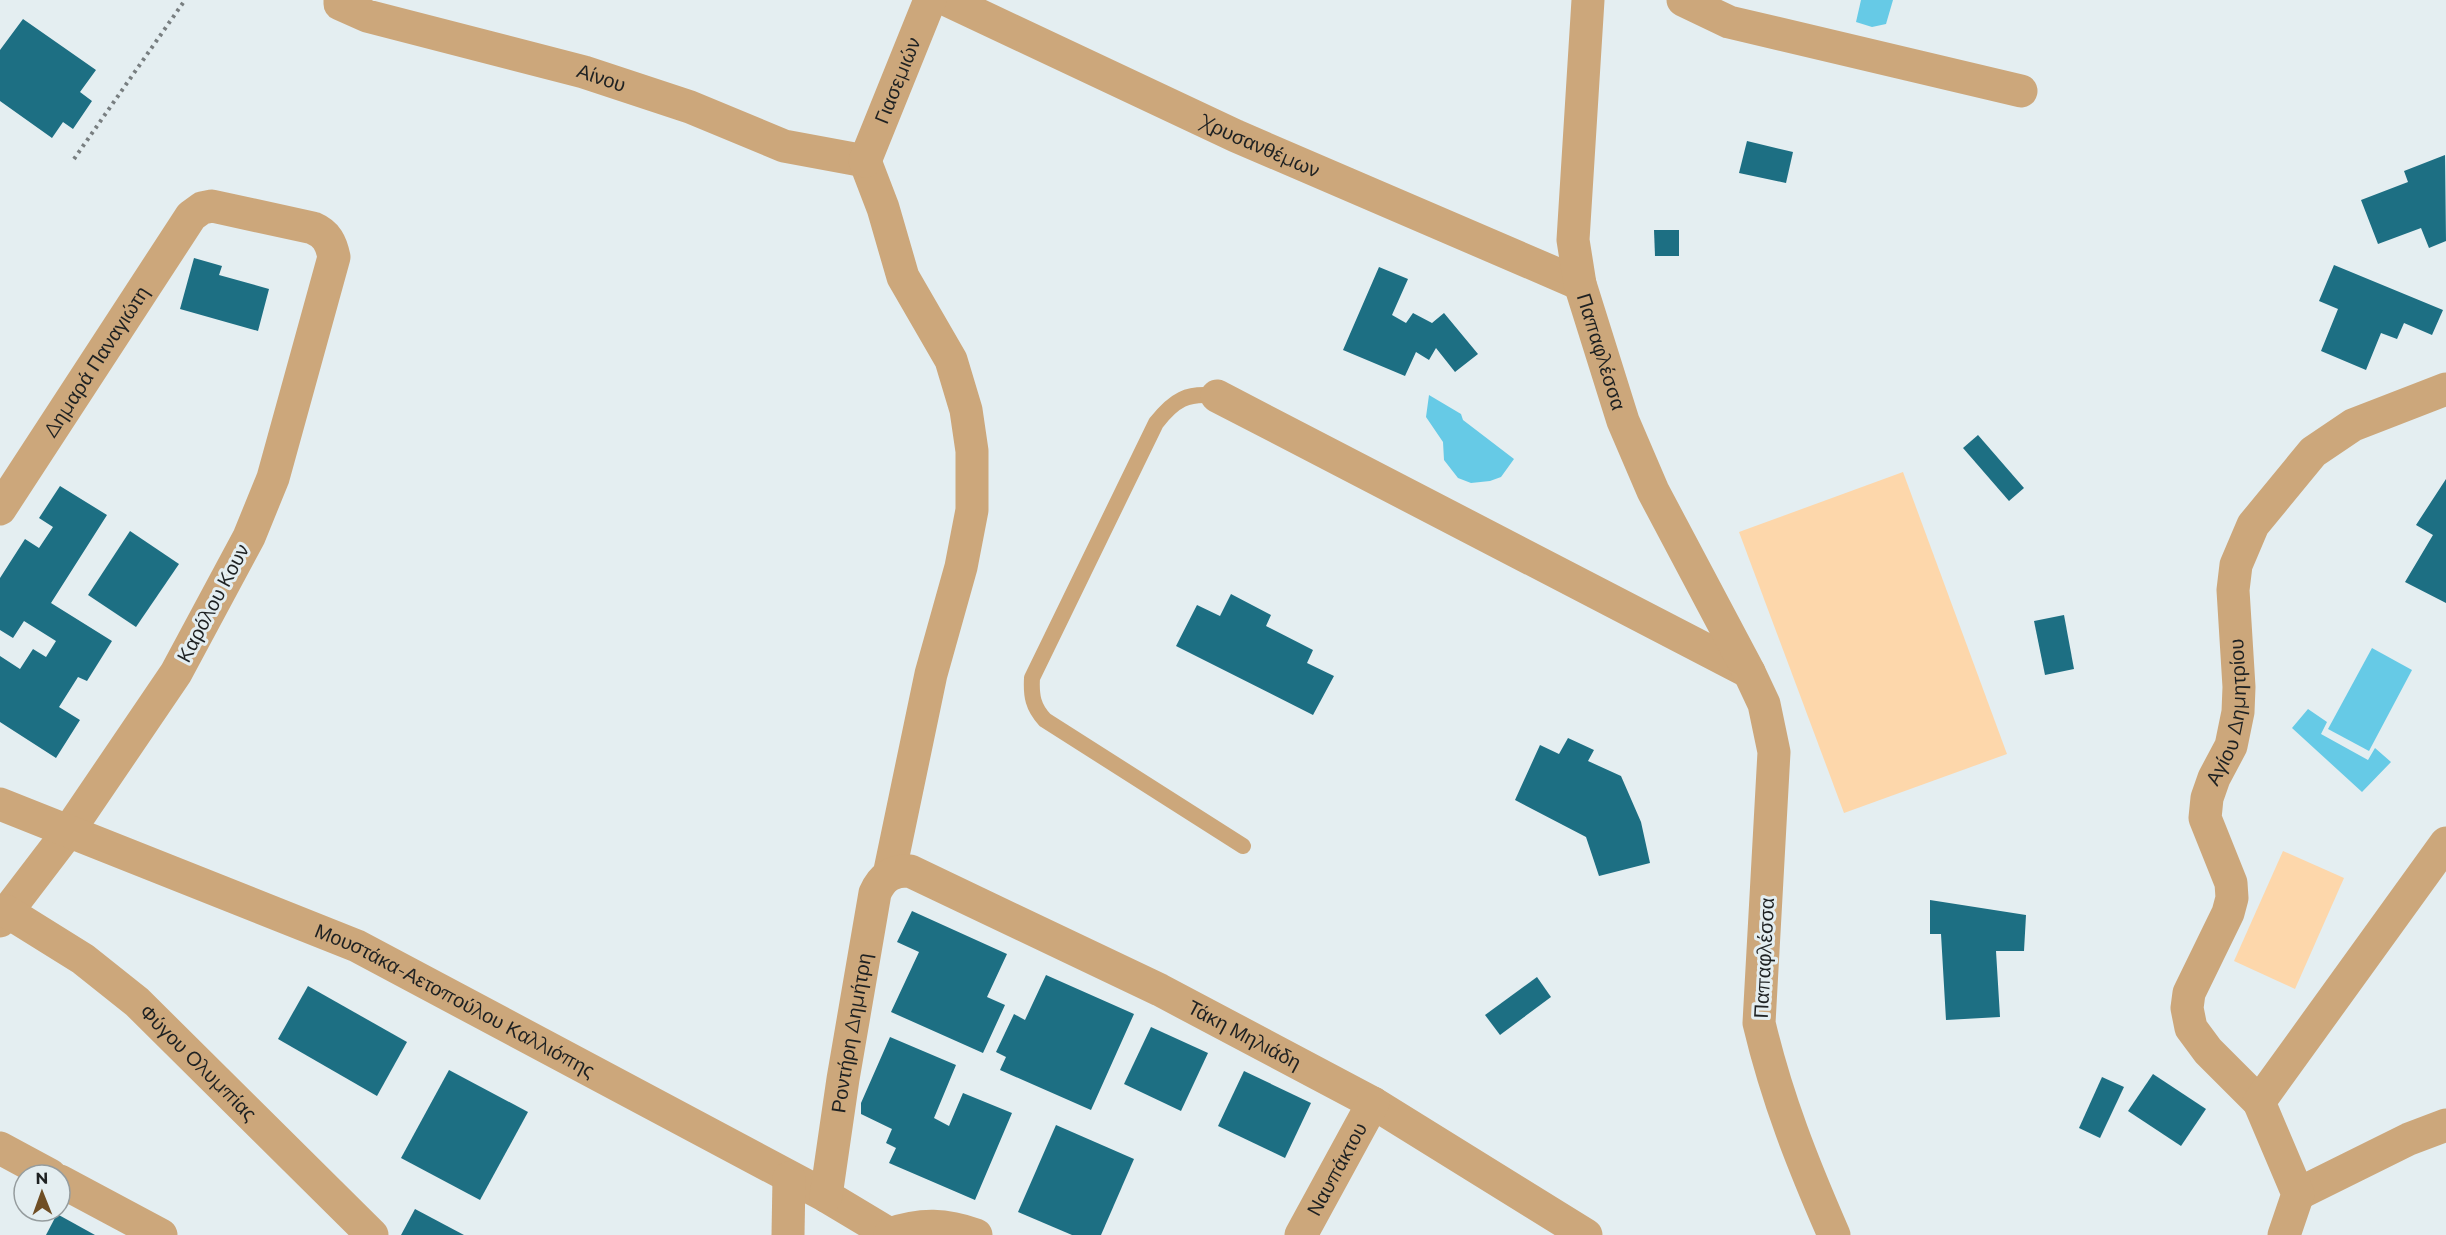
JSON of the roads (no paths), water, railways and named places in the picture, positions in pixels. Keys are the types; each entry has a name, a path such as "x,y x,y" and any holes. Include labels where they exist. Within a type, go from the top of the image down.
{"street":[{"name":"Αίνου","path":"340,0 340,4 368,16 595,75 690,107 784,146 865,161"},
{"name":"Γιασεμιών","path":"865,161 930,0"},
{"name":"Χρυσανθέμων","path":"947,0 1236,136 1580,284"},
{"name":"Παπαφλέσσα","path":"1588,0 1574,240 1580,284 1623,421 1653,491 1764,704 1774,752 1760,1023 1768,1059 1798,1153 1834,1235"},
{"path":"1683,0 1729,22 2021,91"},
{"name":"Ροντήρη Δημήτρη","path":"826,1196 871,910 880,884 889,875 931,674 962,567 972,510 972,451 966,410 951,360 903,277 865,161"},
{"name":"Καρόλου Κουν","path":"3,916 68,832 176,673 249,537 273,478 305,365 334,257 331,243 323,232 212,206 202,208 191,216"},
{"name":"Δημαρά Παναγιώτη","path":"0,510 11,471 191,216"},
{"name":"Αγίου Δημητρίου","path":"2298,1194 2259,1102 2208,1051 2191,1028 2187,1008 2189,993 2228,913 2232,898 2231,883 2205,818 2207,798 2230,746 2238,712 2239,687 2232,590 2236,565 2253,525 2313,452 2354,425 2446,389"},
{"path":"1217,396 1749,672"},
{"name":"Μουστάκα-Αετοπούλου Καλλιόπης","path":"0,804 357,946 826,1196 891,1235"},
{"path":"2259,1102 2446,843"},
{"name":"Τάκη Μηλιάδη","path":"889,875 899,870 910,871 925,877 1160,990 1373,1103 1586,1235"},
{"name":"Φύγου Ολυμπίας","path":"3,916 83,959 137,1002 372,1235"},
{"name":"Ναυπάκτου","path":"1301,1235 1373,1103"},
{"path":"2284,1235 2298,1194 2409,1139 2446,1125"},
{"path":"0,1148 28,1163"},
{"path":"789,1178 789,1235"},
{"path":"72,1187 161,1235"},
{"path":"891,1235 911,1227 933,1225 956,1227 976,1235"}],"lane":[{"path":"1217,396 1202,394 1187,396 1168,407 1156,423 1032,678 1031,696 1037,711 1045,720 1243,846"}],"water":[{"path":"1861,0 1893,0 1886,24 1872,27 1856,22"},
{"path":"1429,395 1461,414 1463,420 1514,459 1501,477 1471,483 1458,478 1444,460 1443,442 1426,417"},
{"path":"2372,648 2412,670 2369,751 2328,729"},
{"path":"2308,709 2327,722 2321,734 2368,760 2375,748 2391,762 2362,792 2292,728"}]}
